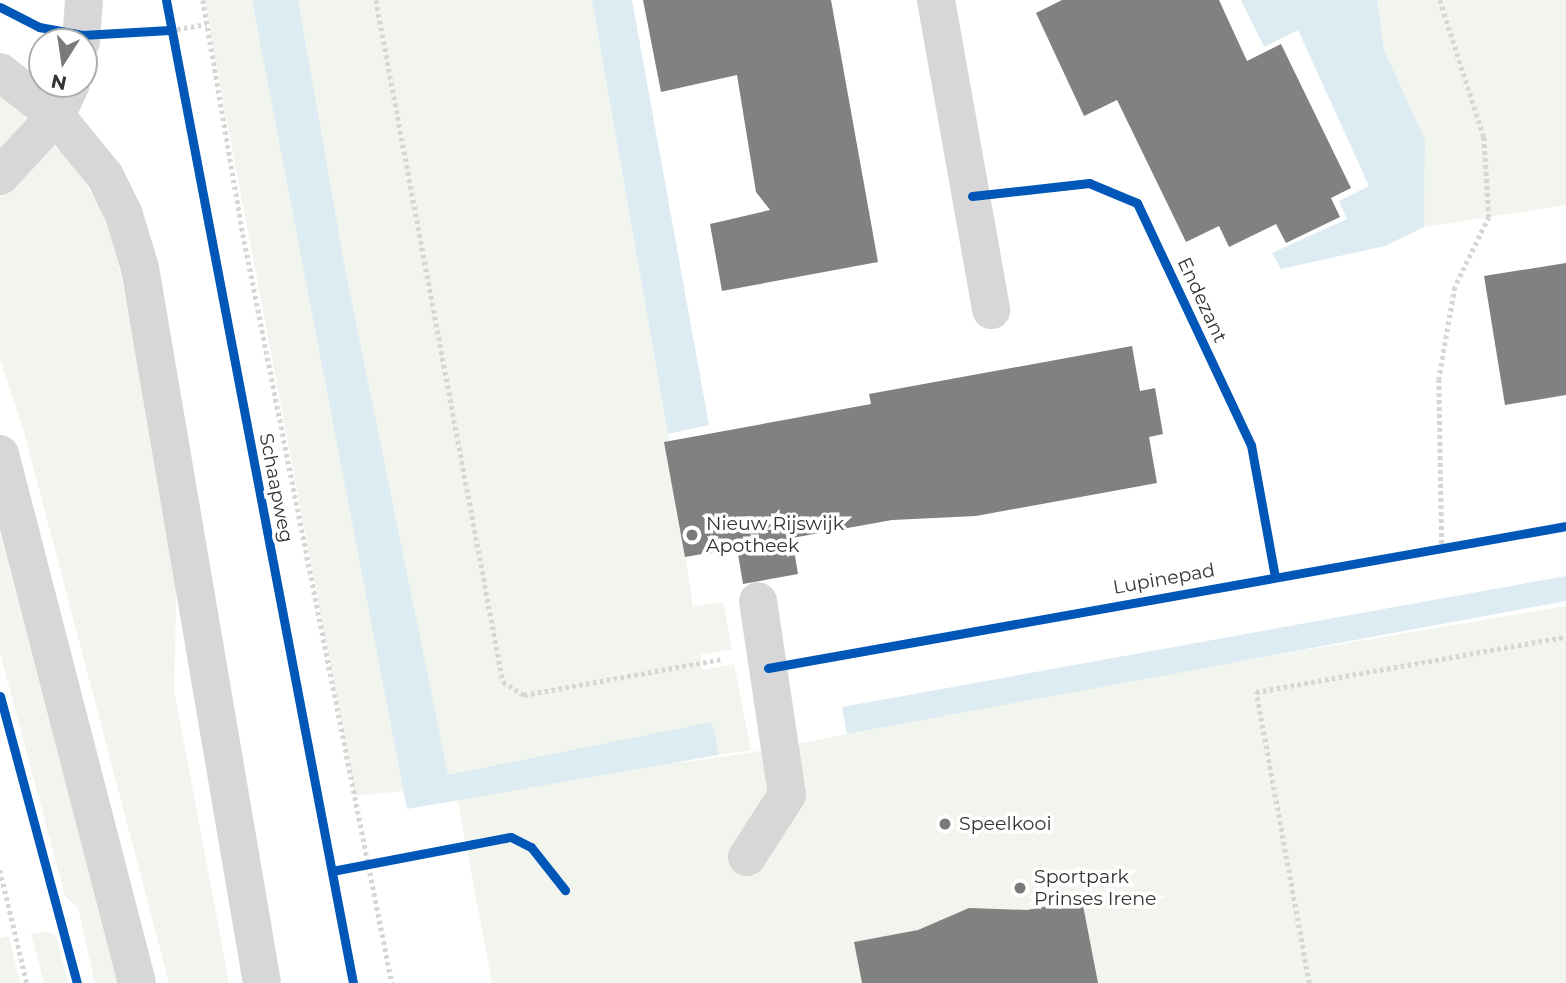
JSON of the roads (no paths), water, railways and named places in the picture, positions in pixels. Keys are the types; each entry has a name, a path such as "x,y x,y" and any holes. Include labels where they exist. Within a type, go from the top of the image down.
{"street":[{"path":"82,28 84,0"},
{"path":"936,0 991,310"},
{"path":"0,72 64,100 124,215 140,268 262,983"},
{"path":"0,176 64,100"},
{"path":"0,454 137,983"},
{"path":"747,857 787,795 758,601"}],"place":[{"name":"Nieuw Rijswijk Apotheek","path":"692,535"},
{"name":"Speelkooi","path":"945,824"},
{"name":"Sportpark Prinses Irene","path":"1020,888"}]}
